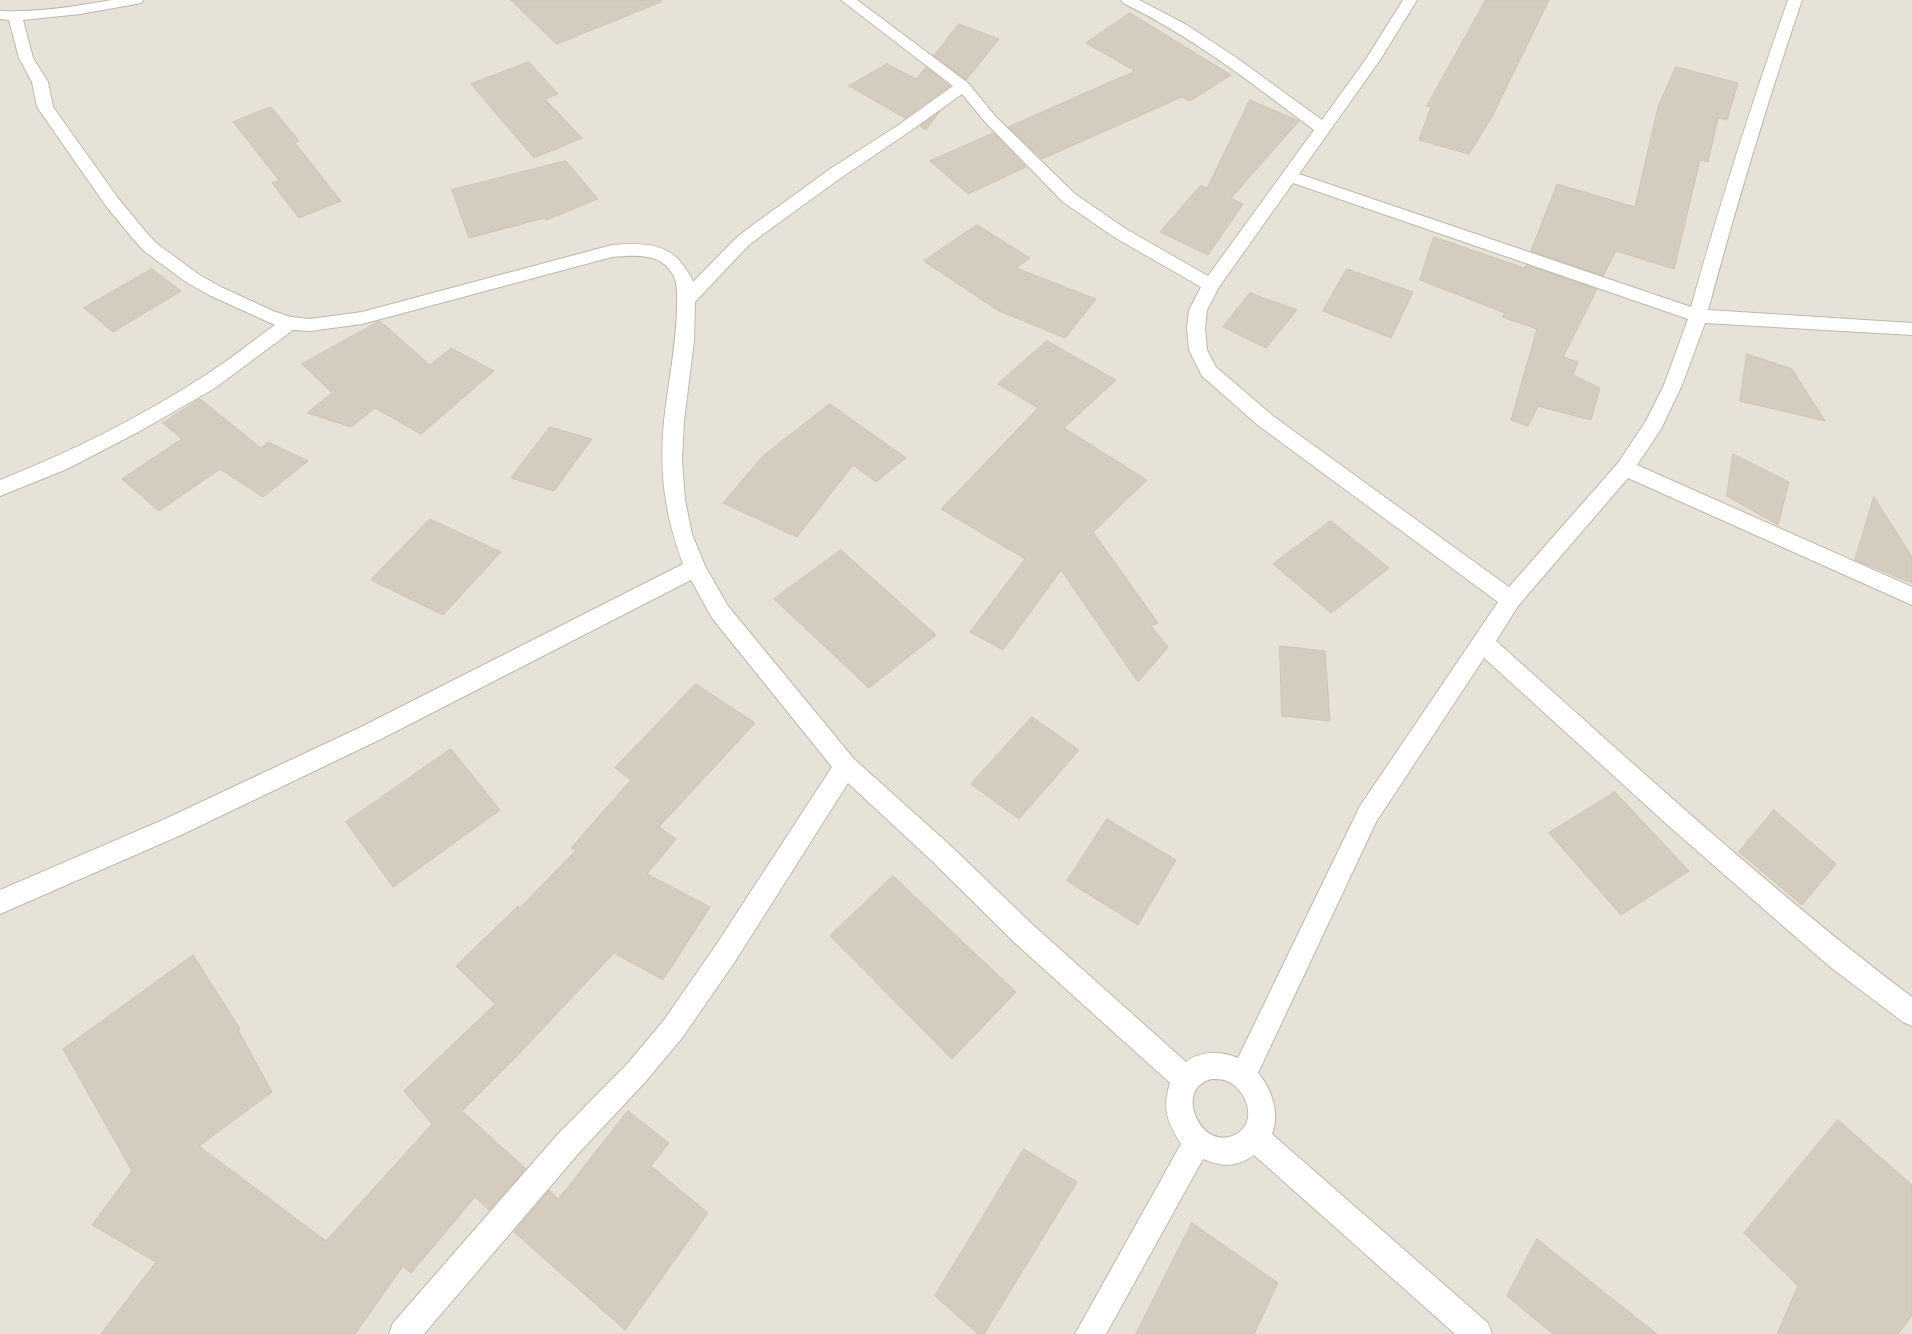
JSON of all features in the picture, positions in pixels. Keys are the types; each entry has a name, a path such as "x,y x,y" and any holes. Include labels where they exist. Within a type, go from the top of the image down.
{"street":[{"path":"136,0 80,10 7,16 26,58 40,82 45,108 80,155 112,202 140,236 155,251 192,278 243,304 290,323 310,325 362,318 612,251 641,249 659,252 674,264 684,280 686,300 685,341 674,421 672,460 675,500 682,534 695,568 720,612 846,766 943,855 1024,934 1186,1080"},
{"path":"848,0 963,86 991,120 1069,198 1120,233 1211,285"},
{"path":"1128,0 1170,20 1227,58 1323,129"},
{"path":"1410,0 1373,60 1211,285 1198,310 1196,328 1198,350 1209,371 1266,421 1512,600"},
{"path":"1243,1076 1368,814 1512,600 1625,468 1654,424 1673,385 1698,316 1728,204 1762,95 1795,0"},
{"path":"686,300 738,247 756,231 836,173 903,129 963,86"},
{"path":"1290,176 1698,316 1912,329"},
{"path":"0,488 60,464 133,426 208,383 290,323"},
{"path":"1625,468 1912,596"},
{"path":"0,902 173,827 371,733 695,568"},
{"path":"1483,643 1686,826 1838,957 1912,1013"},
{"path":"404,1334 568,1144 637,1072 673,1029 725,954 846,766"},
{"path":"1212,1066 1228,1067 1243,1076 1252,1086 1259,1099 1262,1112 1261,1126 1255,1138 1243,1148 1228,1152 1212,1151 1197,1142 1185,1128 1179,1112 1180,1094 1186,1080 1198,1070 1212,1066"},
{"path":"1255,1138 1477,1334"},
{"path":"1090,1334 1197,1142"}],"shaded area":[{"path":"0,0 1912,0 1912,1334 0,1334"}],"building":[{"path":"511,0 661,0 661,2 557,44"},
{"path":"1486,0 1549,0 1492,117 1469,154 1419,140 1431,107 1427,106"},
{"path":"1130,13 1231,75 1190,101 1182,97 1042,159 1008,127 1135,71 1086,43"},
{"path":"959,24 999,39 966,80 934,56"},
{"path":"529,62 558,94 545,99 582,138 534,158 471,84"},
{"path":"887,64 916,79 926,67 950,86 905,118 849,86"},
{"path":"1676,67 1738,83 1727,120 1718,118 1708,162 1700,160 1674,269 1616,251 1603,276 1531,251 1557,184 1635,207 1658,107"},
{"path":"1250,100 1299,121 1231,198 1243,204 1208,255 1160,232 1201,185 1207,188"},
{"path":"271,107 299,141 295,143 341,201 299,218 272,183 279,180 233,122"},
{"path":"940,111 926,130 920,126"},
{"path":"994,133 1026,167 968,194 930,161"},
{"path":"566,161 598,199 546,220 544,218 469,238 452,190"},
{"path":"977,225 1030,258 1016,268 1096,299 1065,338 999,311 924,261"},
{"path":"1434,237 1524,268 1526,265 1597,289 1563,357 1578,362 1573,375 1600,388 1591,420 1538,406 1528,426 1511,420 1537,329 1502,317 1505,313 1420,280"},
{"path":"152,269 181,291 113,332 84,308"},
{"path":"1347,269 1413,292 1391,338 1323,311"},
{"path":"1250,293 1297,310 1266,348 1223,327"},
{"path":"380,321 430,365 451,348 494,371 421,434 375,408 351,427 307,413 332,393 302,364"},
{"path":"1047,341 1116,380 1064,428 1147,480 1093,532 1158,623 1151,626 1168,647 1138,682 1061,570 1003,650 970,632 1025,559 941,509 1038,408 998,384"},
{"path":"1747,354 1792,369 1825,421 1740,401"},
{"path":"200,399 261,448 268,442 308,461 263,497 220,469 159,511 122,479 182,439 163,423"},
{"path":"830,404 906,458 876,482 853,465 797,537 723,503 763,456"},
{"path":"550,427 592,439 554,491 511,478"},
{"path":"1733,454 1789,482 1778,525 1727,496"},
{"path":"1874,497 1912,557 1912,583 1855,560"},
{"path":"430,519 501,552 443,615 371,580"},
{"path":"1331,521 1389,568 1331,613 1273,564"},
{"path":"841,550 936,635 869,688 774,599"},
{"path":"1280,646 1325,651 1330,721 1282,716"},
{"path":"696,684 755,723 659,827 676,839 647,874 710,907 663,980 614,953 514,1059 462,1111 526,1169 489,1210 475,1197 411,1273 403,1266 355,1334 101,1334 156,1262 92,1225 132,1171 63,1049 193,955 240,1029 238,1030 272,1092 199,1146 326,1241 432,1124 404,1091 495,1004 456,966 518,906 520,908 576,850 571,848 631,780 615,768"},
{"path":"1032,717 1079,750 1019,819 971,784"},
{"path":"451,749 500,810 393,887 346,822"},
{"path":"1615,792 1689,871 1621,915 1549,833"},
{"path":"1774,810 1836,864 1802,905 1739,852"},
{"path":"1107,819 1176,860 1138,925 1067,881"},
{"path":"893,876 1016,992 952,1059 830,936"},
{"path":"628,1111 669,1143 651,1166 708,1213 625,1330 514,1232 549,1190 558,1199"},
{"path":"1838,1120 1912,1185 1912,1315 1898,1334 1777,1334 1798,1286 1744,1233"},
{"path":"1024,1149 1077,1182 984,1334 978,1334 935,1296"},
{"path":"1192,1223 1278,1283 1254,1334 1136,1334"},
{"path":"1537,1239 1657,1334 1553,1334 1507,1296"}]}
